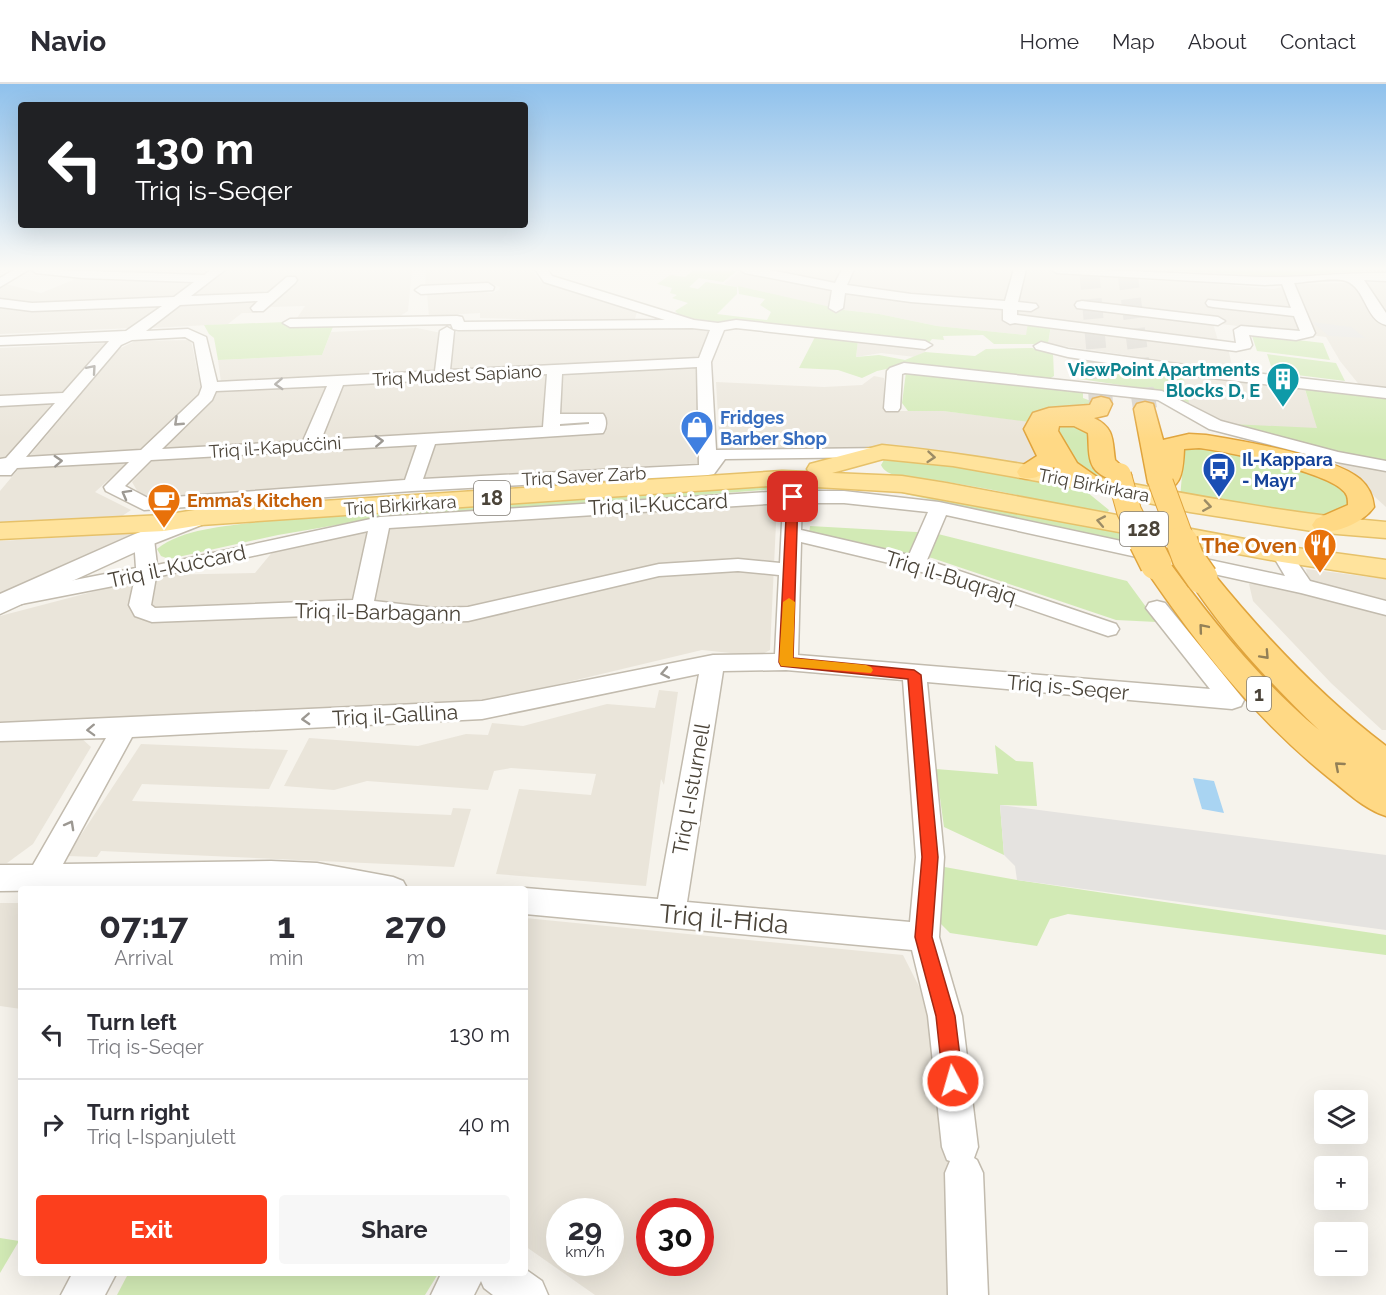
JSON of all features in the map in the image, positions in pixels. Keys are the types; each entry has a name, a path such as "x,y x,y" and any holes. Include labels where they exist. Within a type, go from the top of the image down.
{"highway":[{"path":"1029,472 1049,457 1036,429 1041,418 1049,415 1099,410 1101,404 1119,475"},
{"path":"1386,512 1354,482 1339,473 1292,458 1202,437 1145,409 1161,483 1171,517 1188,558 1234,621 1302,694 1386,766"},
{"path":"1088,482 1067,468 1046,431 1046,426 1051,421 1076,419 1099,430 1103,463 1119,475"},
{"path":"1161,483 1170,476 1172,445 1186,441 1210,443 1306,464 1345,480 1358,491 1361,498 1361,507 1356,512 1325,525"},
{"name":"1","path":"1119,475 1129,512 1156,564 1197,621 1269,705 1348,773 1386,801"}],"main road":[{"name":"Triq Birkirkara","path":"878,454 871,469 878,478 902,484 1282,554 1386,569"},
{"name":"Triq Birkirkara","path":"787,488 878,454 953,459 1088,482 1190,504 1325,525 1386,530"},
{"name":"Triq Birkirkara","path":"201,517 902,484"},
{"name":"18","path":"0,531 164,523 201,517"}],"street":[{"path":"0,478 6,464 116,342 143,326"},
{"path":"423,326 453,329 620,326"},
{"path":"705,326 727,326"},
{"path":"750,326 925,345"},
{"path":"1164,326 1236,347 1245,345 1241,330 1296,336 1308,333 1305,326"},
{"path":"1219,326 1225,343 1236,347"},
{"path":"708,470 704,362 712,347 718,327"},
{"path":"441,375 453,329"},
{"path":"0,340 188,333 201,340 210,387 206,397 144,456"},
{"path":"1041,346 1068,369 1162,396 1215,425 1337,458 1386,466"},
{"path":"1236,347 1243,375"},
{"name":"Triq Mudest Sapiano","path":"210,387 704,362"},
{"path":"892,408 895,371 904,368 1068,369 1243,375 1386,393"},
{"name":"Triq il-Kapuċċini","path":"6,464 428,438 551,425 555,369"},
{"path":"310,445 337,381"},
{"path":"0,401 66,398"},
{"path":"412,485 428,438"},
{"path":"708,470 720,454 878,454"},
{"name":"Triq Saver Zarb","path":"144,456 113,486 144,504 412,485 708,470"},
{"path":"786,662 792,534 787,488"},
{"name":"Triq il-Kuċċard","path":"7,602 380,523 787,488 939,508 1302,586 1386,608"},
{"path":"916,563 939,508"},
{"name":"Triq Birkirkara","path":"7,602 144,539 201,517"},
{"path":"362,608 380,523"},
{"name":"Triq il-Buqrajq","path":"792,534 916,563 1108,629"},
{"name":"Triq il-Barbagann","path":"144,539 147,572 140,605 143,611 152,615 362,608 435,615 468,614 659,570 738,565 791,570"},
{"path":"1282,554 1302,586"},
{"name":"Triq is-Seqer","path":"786,662 914,675 1232,700 1157,608"},
{"name":"Triq il-Gallina","path":"0,732 482,710 713,663 786,662"},
{"name":"Triq l-Isturnell","path":"670,914 713,663"},
{"path":"914,675 930,857 924,937 945,1016 962,1160 968,1295"},
{"path":"42,876 124,728"},
{"path":"0,878 271,874 317,876 369,886"},
{"name":"Triq il-Ħida","path":"528,901 924,937"},
{"path":"81,1295 95,1276"},
{"path":"451,1295 463,1276"},
{"path":"501,1276 528,1295"}],"shaded area":[{"path":"0,326 135,326 132,328 0,334"},
{"path":"154,326 199,326 151,328"},
{"path":"935,326 1214,326 1218,341 1228,348 1233,370 1048,344 1051,326 1026,335"},
{"path":"1233,326 1386,326 1386,390 1361,387 1340,361 1326,337"},
{"path":"1316,326 1351,327 1365,338 1329,336"},
{"path":"417,328 451,335 461,330 507,328 706,329 711,332 704,358 221,382 218,360 322,355 331,332"},
{"path":"191,340 202,395 95,492 131,510 119,518 0,524 0,491 119,349 135,341"},
{"path":"858,341 926,349 925,352 915,357 881,353 856,357"},
{"path":"106,343 0,463 0,348"},
{"path":"692,365 697,368 699,463 142,499 132,482 217,392"},
{"path":"1182,371 1305,390 1318,428 1238,435 1189,407"},
{"path":"874,376 884,378 885,411 943,411 1027,421 1038,452 1028,466 720,450 716,382 824,387 862,385"},
{"path":"1332,458 1386,466 1386,507"},
{"path":"777,502 770,650 759,656 702,650 488,701 0,723 0,616 157,575 255,573 274,550 368,529"},
{"path":"133,533 129,538 0,594 0,541"},
{"path":"1306,569 1386,579 1386,730 1382,730 1331,683 1253,601 1249,584 1308,580"},
{"path":"659,690 678,692 664,785 661,779 646,886 496,874 519,789 591,795 596,774 511,768 494,771 488,790 367,781 334,790 284,786 309,738 418,746 466,734 488,735 492,723 523,726 607,704 655,708"},
{"path":"81,738 91,747 33,844 7,863 0,863 0,740"},
{"path":"141,744 288,750 269,789 142,784 132,801 451,815 453,808 471,809 454,867 101,851 97,857 67,856"},
{"path":"1000,805 1386,855 1386,930 1017,880 1015,866 1004,855"},
{"path":"0,903 18,903 18,1009 0,1006"},
{"path":"528,918 903,955 934,1016 949,1153 951,1295 595,1295 568,1276 624,1276 624,1198 546,1198 546,1261 528,1248"}],"green space":[{"path":"204,326 333,326 322,355 218,360 214,338"},
{"path":"730,326 935,326 1026,335 1028,326 1051,326 1048,344 994,344 983,335 943,336 944,340 932,339 928,344"},
{"path":"816,335 858,341 856,357 879,355 905,360 925,352 975,356 986,349 1032,348 1053,353 1054,376 1049,379 906,365 877,371 862,378 838,370 799,368"},
{"path":"1252,336 1323,343 1330,360 1257,351"},
{"path":"1267,354 1336,363 1345,381 1273,372"},
{"path":"1083,358 1182,371 1189,403 1160,391 1080,379 1076,360"},
{"path":"906,372 1094,390 1083,393 1083,398 1091,401 1092,410 1030,422 943,411 908,411 902,403"},
{"path":"1304,386 1386,398 1386,461 1319,448 1231,424 1317,428"},
{"path":"1062,421 1090,430 1091,467 1102,479 1080,469 1052,424"},
{"path":"1196,445 1309,471 1344,487 1353,507 1340,514 1310,517 1180,497 1183,465 1180,451"},
{"path":"892,456 957,464 1082,488 1109,510 1107,514 965,485 897,476 888,472 881,465 884,460"},
{"path":"775,484 898,487 1119,527 1124,542 896,492 776,489 360,521 278,535 169,559 161,556 157,549 180,536 194,532 262,521"},
{"path":"810,526 934,533 1127,581 1157,622 1116,620 932,558 809,535"},
{"path":"995,745 1016,761 1033,762 1037,806 1000,805 1004,855 944,827 936,769 998,774"},
{"path":"939,866 1017,880 1386,935 1386,955 1068,914 1050,919 1037,946 950,933 941,924"},
{"path":"0,1238 18,1241 18,1243 0,1273"},
{"path":"127,1276 437,1276 425,1295 117,1295"}],"water":[{"path":"1193,778 1214,781 1224,813 1202,809"}],"tunnel":[{"path":"1094,326 1100,391"},
{"path":"1134,326 1143,391"},
{"path":"1100,389 1101,404"},
{"path":"1142,389 1145,409"}],"slow traffic":[{"path":"789,602 786,662 866,670"}],"place":[{"name":"ViewPoint Apartments Blocks D, E","path":"1283,408"},
{"name":"Fridges Barber Shop","path":"697,456"},
{"name":"Il-Kappara - Mayr","path":"1219,498"},
{"name":"Emma’s Kitchen","path":"164,529"},
{"name":"The Oven","path":"1320,574"}],"route":[{"path":"793,497 786,662 914,675 930,857 924,937 945,1016 953,1081"}]}
